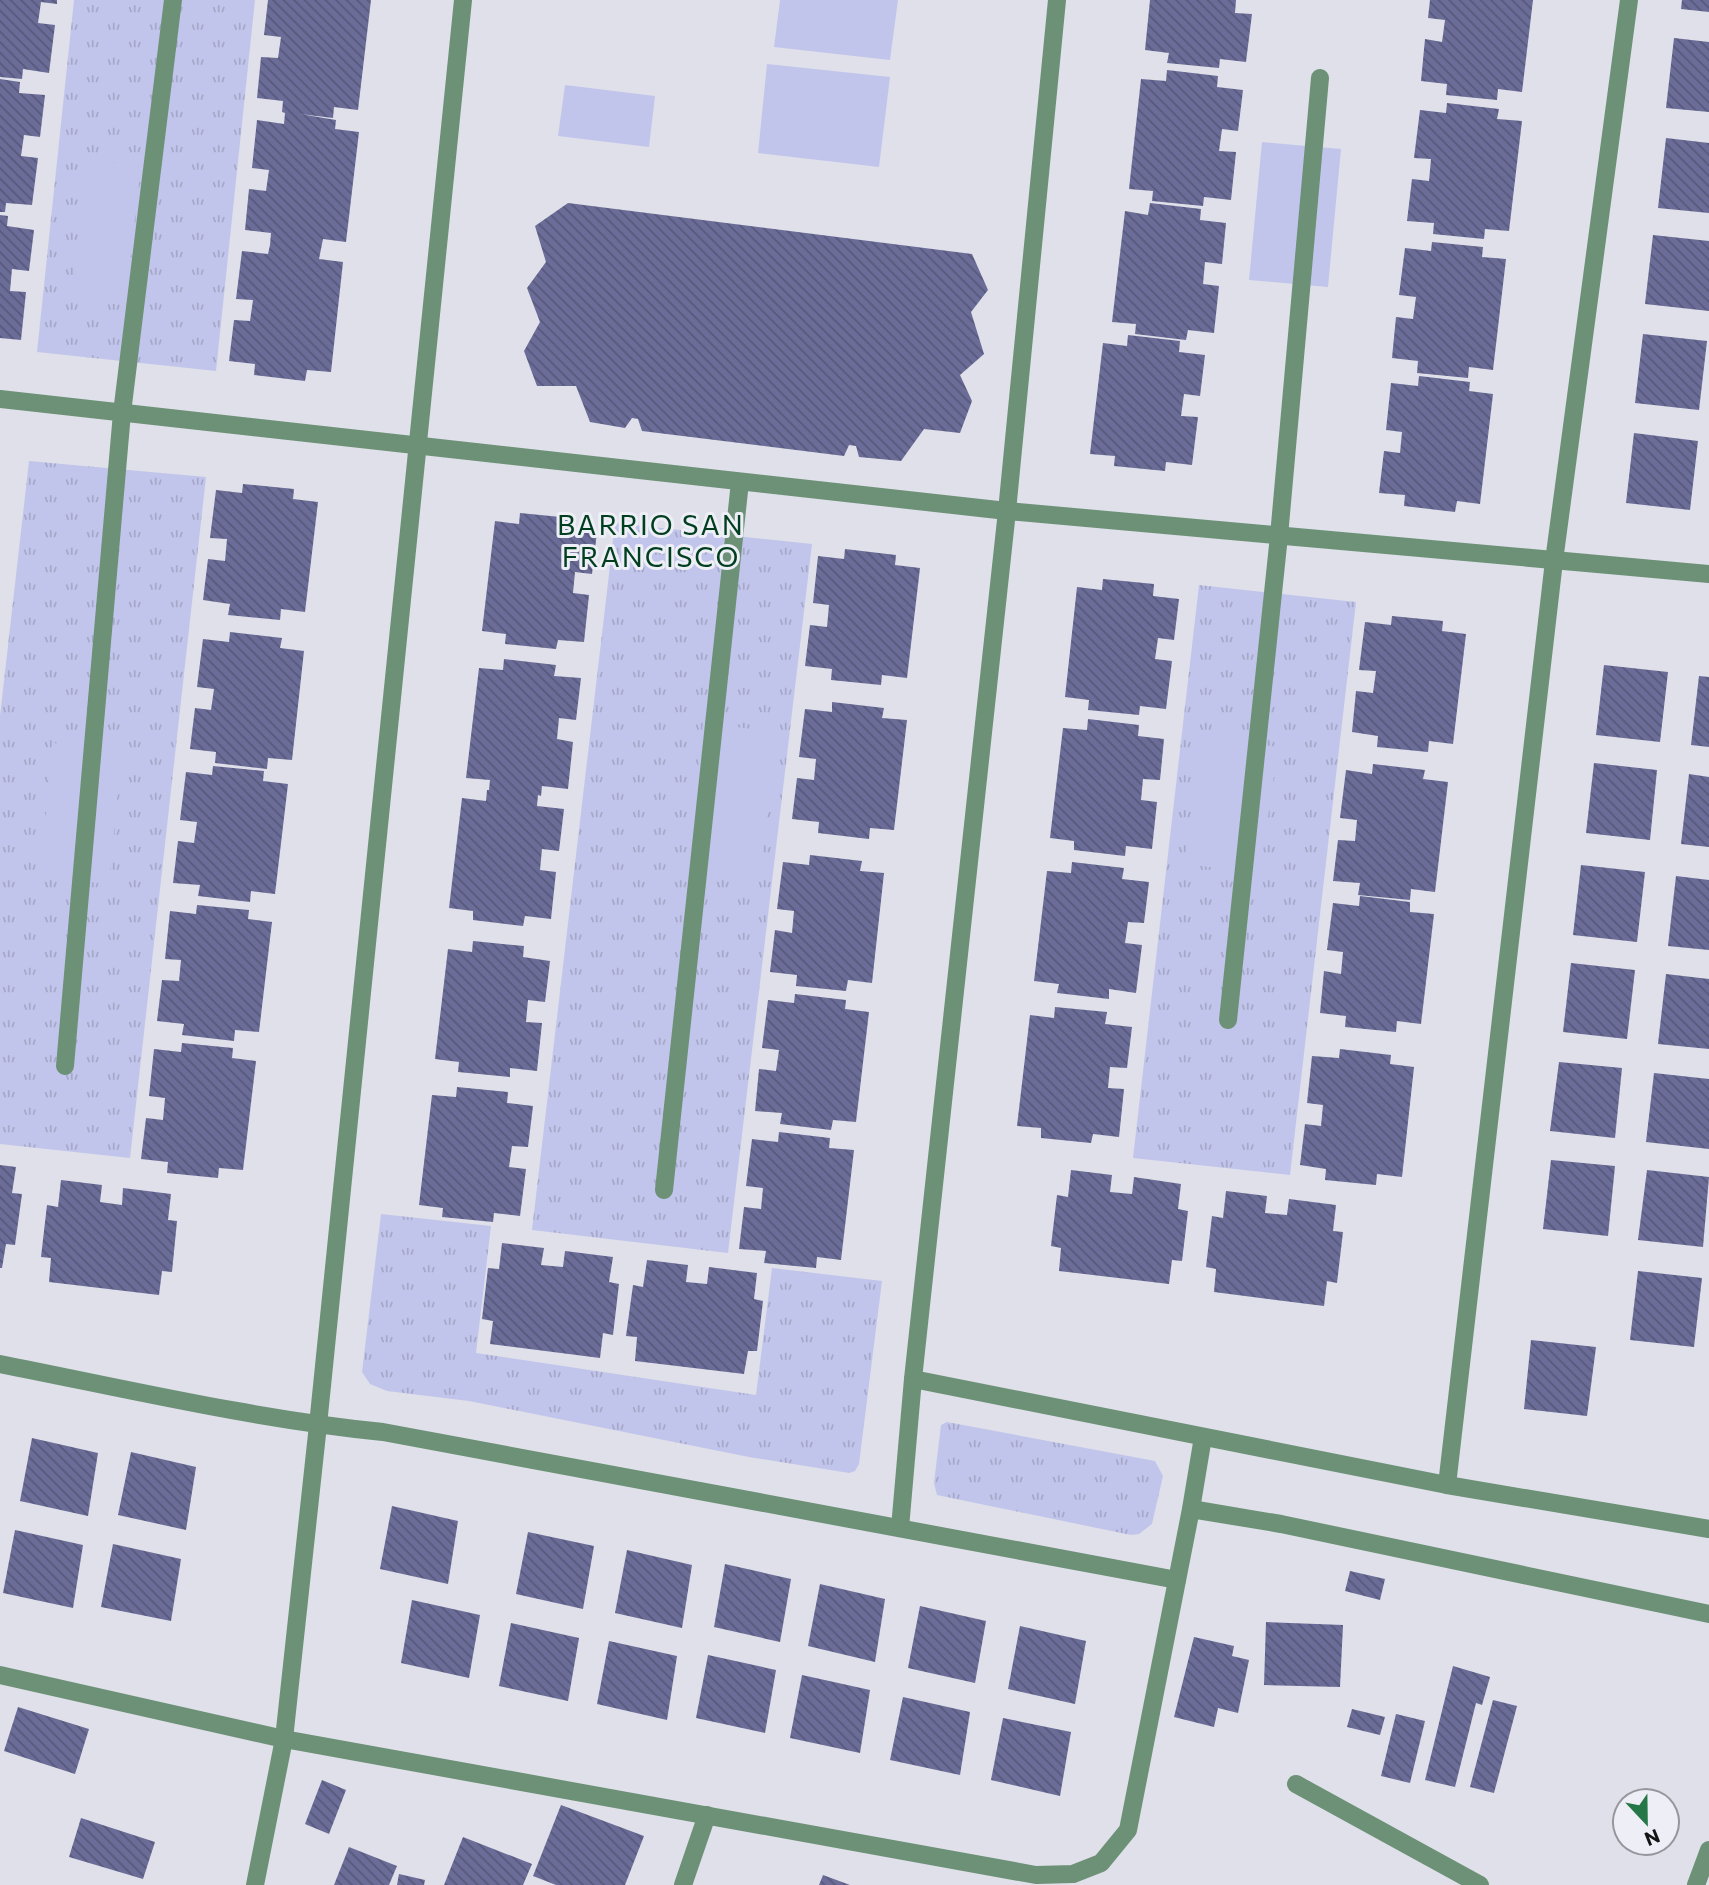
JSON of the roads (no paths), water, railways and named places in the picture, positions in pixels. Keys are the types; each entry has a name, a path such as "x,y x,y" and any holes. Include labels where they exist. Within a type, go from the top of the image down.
{"street":[{"path":"65,1066 122,413 173,0"},
{"path":"255,1885 284,1738 463,0"},
{"path":"900,1528 913,1380 1007,512 1057,0"},
{"path":"1447,1485 1554,561 1629,0"},
{"path":"1228,1020 1279,536 1320,78"},
{"path":"0,399 1007,512 1709,574"},
{"path":"664,1190 740,482"},
{"path":"0,1364 318,1425 383,1432 1177,1580"},
{"path":"913,1380 1447,1485 1709,1529"},
{"path":"0,1675 284,1738 1037,1875 1073,1874 1101,1863 1128,1830 1203,1437"},
{"path":"1191,1509 1281,1524 1709,1614"},
{"path":"1296,1784 1480,1885"},
{"path":"683,1885 707,1815"},
{"path":"1696,1885 1709,1850"}],"district":[{"name":"BARRIO SAN FRANCISCO","path":"651,541"}]}
